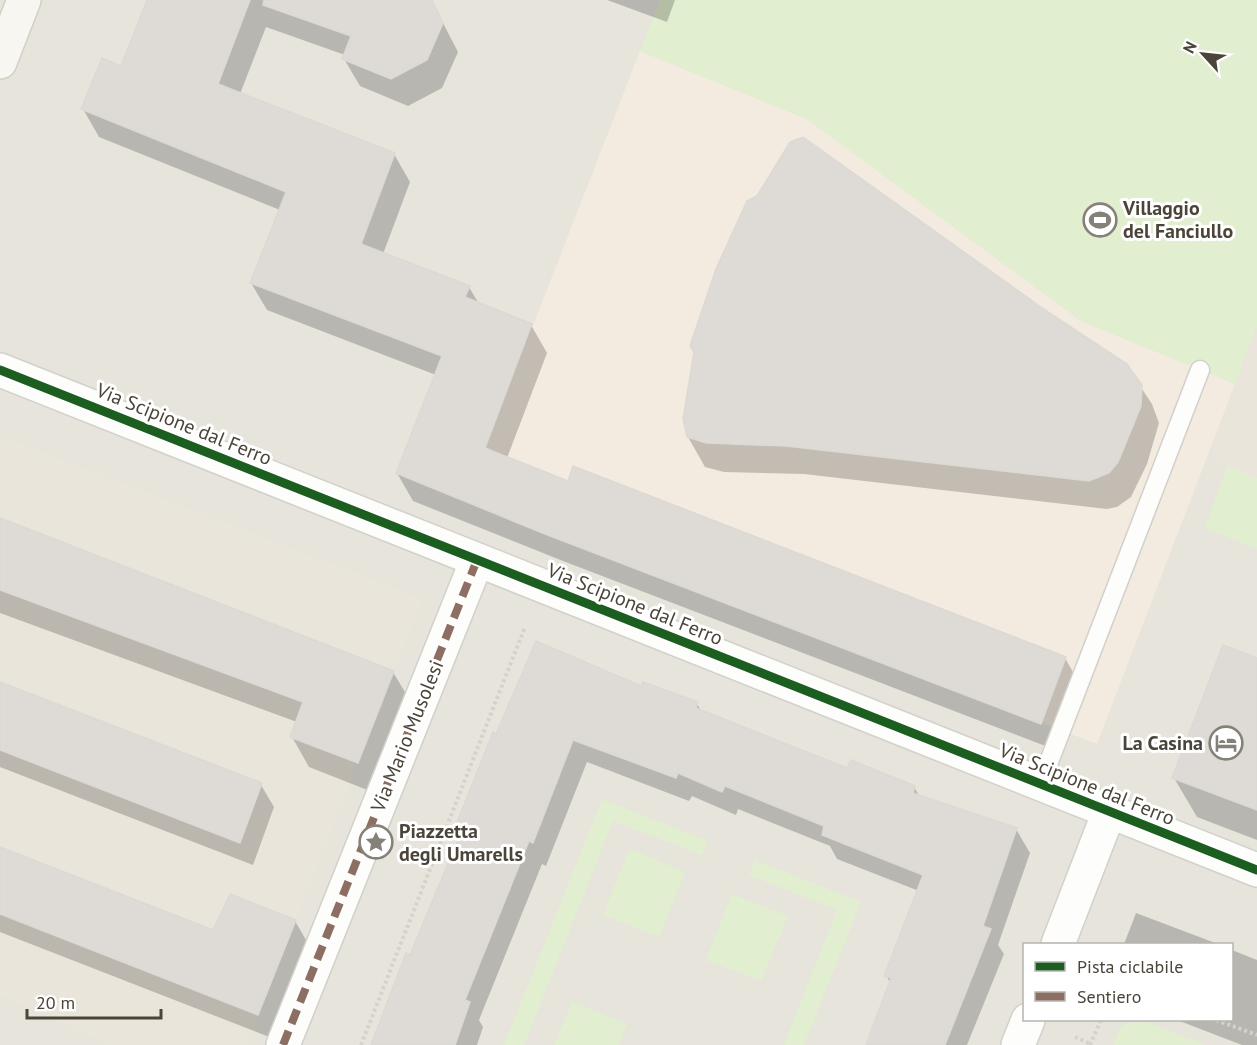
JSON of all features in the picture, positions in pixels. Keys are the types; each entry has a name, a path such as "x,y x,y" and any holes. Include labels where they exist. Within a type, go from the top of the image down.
{"street":[{"path":"0,62 24,0"},
{"name":"Via Scipione dal Ferro","path":"0,370 1257,870"},
{"name":"Via Mario Musolesi","path":"283,1045 477,560"},
{"path":"1059,943 1109,812"},
{"path":"1018,1045 1028,1021"}],"lane":[{"path":"1040,785 1200,370"}],"path":[{"path":"361,1045 525,627"},
{"path":"1075,1037 1091,1044 1101,1021"},
{"path":"1219,1021 1257,1035"}],"shaded area":[{"path":"0,0 1257,0 1257,1045 0,1045"},
{"path":"640,51 807,119 1081,321 1235,384 1097,744 465,500"},
{"path":"1257,326 1257,549 1205,528 1227,467 1210,451"},
{"path":"0,436 423,599 246,1045 111,1045 0,995"}],"green space":[{"name":"Villaggio del Fanciullo","path":"660,0 1257,0 1257,326 1235,384 1081,321 807,119 640,51"},
{"path":"1227,466 1257,478 1257,549 1205,528"},
{"path":"602,799 708,841 702,855 613,821 524,1045 504,1045"},
{"path":"629,849 685,872 659,937 603,915"},
{"path":"755,860 861,902 804,1045 784,1045 837,910 749,875"},
{"path":"732,894 788,916 761,981 706,960"},
{"path":"572,1002 627,1024 619,1045 554,1045"},
{"path":"1134,1021 1144,1021 1206,1045 1113,1045 1121,1026"}],"building":[{"path":"147,0 250,0 218,84 395,153 361,244 470,286 465,297 532,324 485,448 568,481 573,466 1066,657 1041,724 545,534 396,473 442,356 250,283 286,192 81,109 102,58 121,66"},
{"path":"264,0 432,0 443,23 427,60 391,79 342,59 351,36 263,5"},
{"path":"803,137 1045,310 1127,364 1142,385 1141,406 1118,462 1109,473 1089,481 786,446 706,443 687,437 683,419 694,352 690,346 716,269 747,201 757,196 790,142"},
{"path":"0,518 394,671 358,763 290,737 303,702 0,590"},
{"path":"536,641 641,686 643,682 698,702 696,708 847,768 851,760 915,786 913,793 1017,828 983,926 991,929 945,1045 866,1045 891,978 884,976 923,875 822,835 824,826 725,786 722,792 678,773 676,778 573,740 533,843 529,841 465,1000 470,1002 455,1045 371,1045 406,953 410,955 461,832 454,830 493,732 496,734"},
{"path":"1223,645 1257,658 1257,810 1172,778"},
{"path":"0,682 262,783 240,843 0,750"},
{"path":"0,847 213,930 230,894 296,920 258,1015 0,914"}],"marked path":[{"path":"283,1045 477,560"}],"cycle path":[{"path":"0,370 1257,870"}],"place":[{"name":"Villaggio del Fanciullo","path":"1100,220"},
{"name":"La Casina","path":"1226,743"},
{"name":"Piazzetta degli Umarells","path":"376,842"}]}
